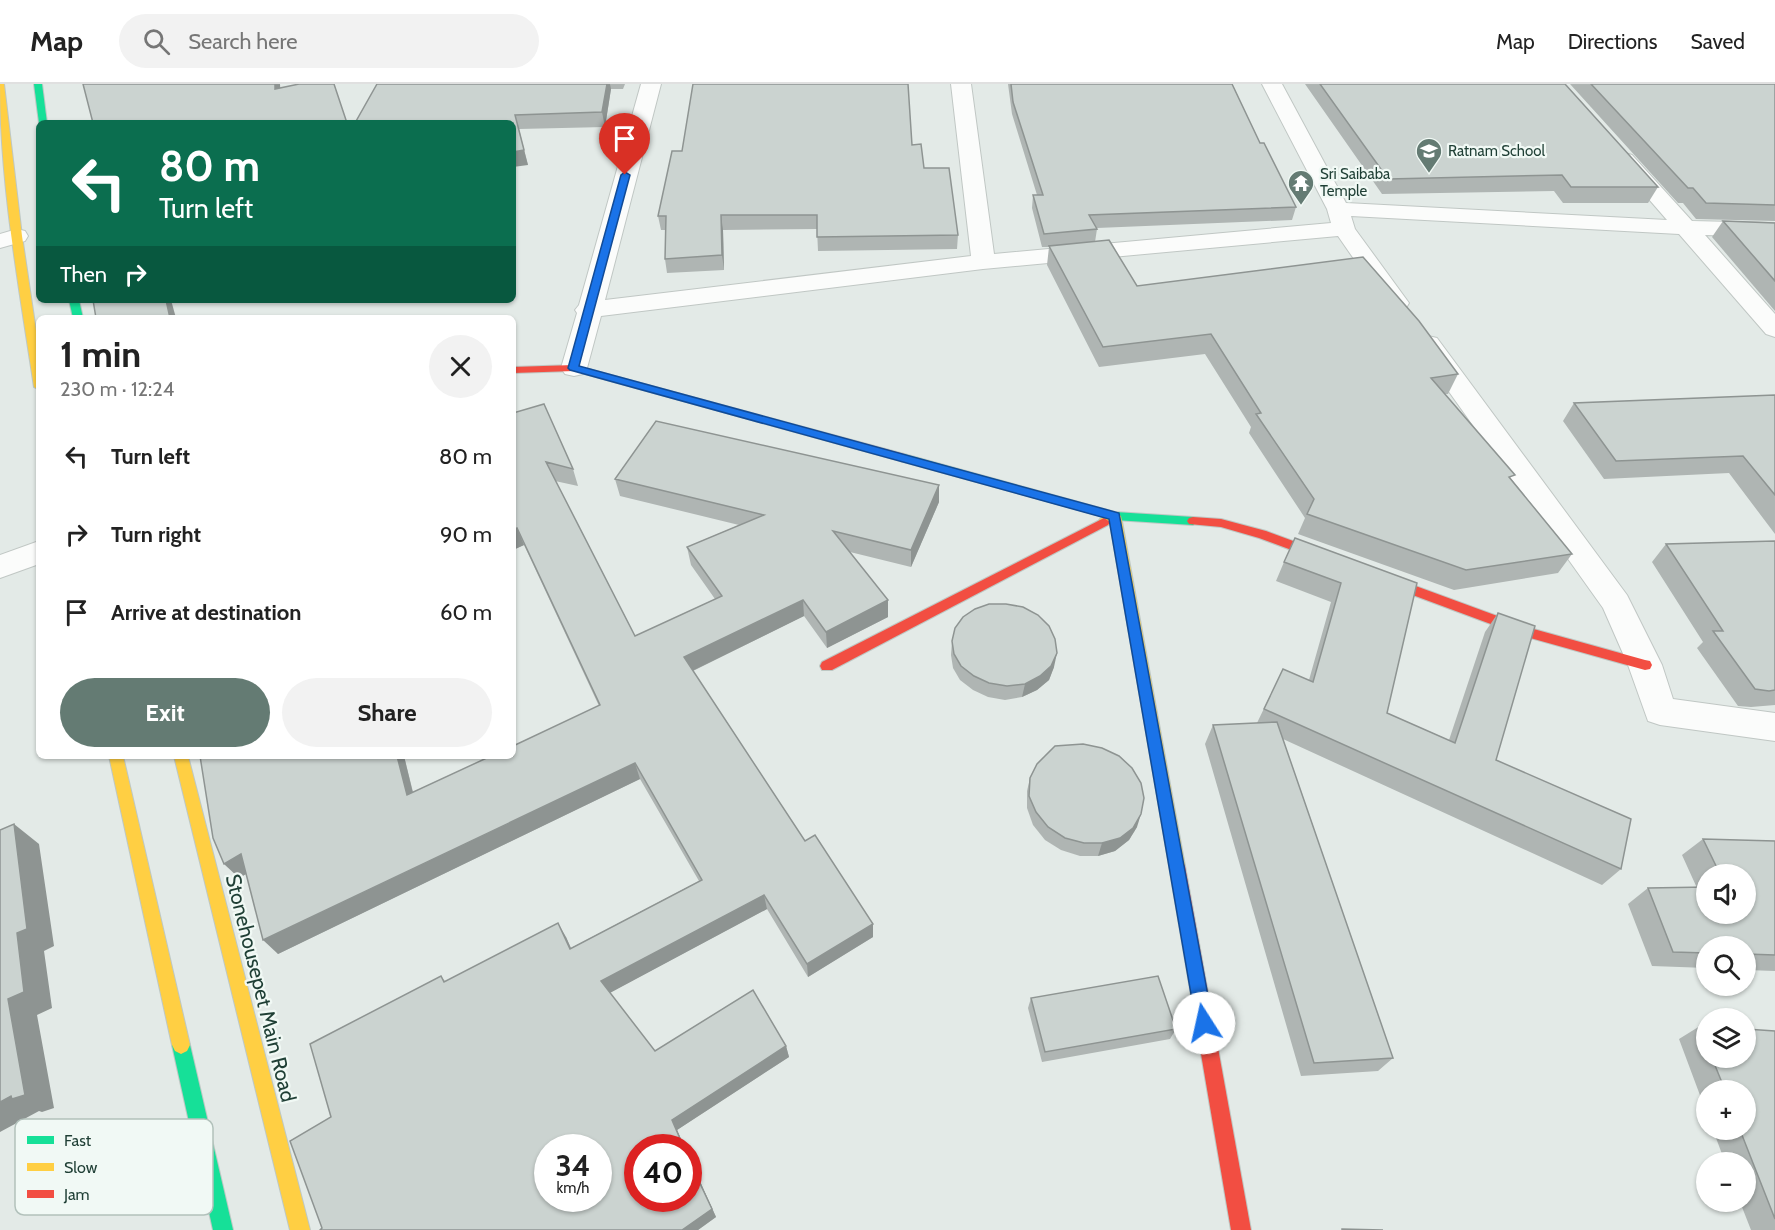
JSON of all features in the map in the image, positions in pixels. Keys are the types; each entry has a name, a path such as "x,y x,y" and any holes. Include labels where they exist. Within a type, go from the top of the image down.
{"street":[{"path":"0,84 8,239 32,284 36,343"},
{"path":"38,84 43,120"},
{"path":"574,368 587,310 651,84"},
{"path":"962,84 982,262"},
{"path":"1272,84 1341,219 1616,603 1645,665 1660,711 1775,727"},
{"path":"1611,143 1775,329"},
{"path":"587,310 1341,219 1775,230"},
{"path":"516,370 574,368 1115,516 1196,520 1241,528 1528,632 1645,665"},
{"path":"828,666 1115,516"},
{"path":"1115,516 1241,1230"},
{"path":"0,567 36,553"},
{"path":"117,759 198,1119"},
{"name":"Stonehousepet Main Road","path":"182,759 300,1230"},
{"path":"213,1186 223,1230"}],"building":[{"path":"83,84 275,84 275,89 299,84 334,84 346,120 92,120"},
{"path":"377,84 607,84 602,112 515,115 524,150 516,151 516,120 357,120"},
{"path":"693,84 908,84 912,145 921,144 924,168 949,168 958,235 817,237 817,215 721,215 722,255 665,259 666,216 658,216 672,151 682,151"},
{"path":"1011,84 1232,84 1260,143 1264,143 1296,207 1089,215 1097,229 1044,234 1033,195 1043,195 1013,102"},
{"path":"1320,84 1565,84 1658,187 1571,187 1562,175 1388,179"},
{"path":"1591,84 1775,84 1775,205 1706,203 1693,188 1688,188"},
{"path":"1723,221 1775,223 1775,281"},
{"path":"1109,240 1137,286 1363,257 1419,321 1458,374 1431,378 1515,475 1509,477 1572,554 1466,570 1307,514 1314,499 1256,414 1261,413 1211,334 1103,347 1049,246"},
{"path":"94,303 167,303 169,315 96,315"},
{"path":"1775,395 1775,495 1743,456 1616,461 1574,403"},
{"path":"544,404 573,469 546,462 635,636 722,596 687,547 764,515 615,479 656,421 939,485 911,550 833,531 888,600 826,632 803,600 684,657 805,841 815,835 873,924 807,964 764,895 601,981 655,1051 753,990 786,1046 672,1120 678,1134 624,1134 624,1212 702,1212 702,1188 712,1209 682,1230 320,1230 322,1228 290,1141 331,1117 310,1044 441,976 444,982 558,923 570,949 702,880 635,763 263,940 241,854 224,864 213,838 200,759 398,759 407,795 485,759 516,759 516,745 600,705 516,528 516,412"},
{"path":"1295,538 1417,583 1387,713 1455,743 1498,613 1535,626 1496,760 1631,819 1621,869 1264,709 1283,669 1313,682 1341,583 1284,562"},
{"path":"1775,541 1775,690 1769,691 1755,689 1713,631 1723,631 1666,544"},
{"path":"989,604 1023,607 1038,615 1049,626 1055,639 1057,653 1051,666 1040,676 1025,684 1007,686 989,683 974,676 961,666 954,654 952,641 955,628 963,617"},
{"path":"1277,722 1393,1058 1314,1063 1213,725"},
{"path":"1083,744 1102,748 1119,756 1132,768 1141,783 1144,798 1141,814 1133,828 1120,838 1102,843 1084,843 1065,838 1048,827 1036,812 1029,796 1030,778 1037,764 1055,746"},
{"path":"14,824 27,929 17,933 24,992 8,999 25,1095 12,1099 11,1096 0,1102 0,830"},
{"path":"1703,839 1775,841 1775,955 1756,954 1756,936 1696,936 1696,953 1673,952 1648,888 1696,887 1696,924 1756,924 1756,864 1715,864"},
{"path":"1158,976 1176,1029 1045,1052 1031,998"},
{"path":"1756,1030 1775,1031 1775,1219 1756,1171 1756,1152 1749,1152 1744,1140 1756,1140 1756,1080 1721,1080 1716,1068 1756,1068"}],"traffic: fast":[{"path":"38,84 43,120"},
{"path":"75,303 77,315"},
{"path":"904,458 1115,516 1193,521"},
{"path":"181,1045 198,1119"},
{"path":"213,1186 223,1230"}],"traffic: slow":[{"path":"0,84 17,236 36,366"},
{"path":"1104,522 1115,516 1177,866"},
{"path":"117,759 181,1045"},
{"path":"182,759 300,1230"}],"traffic: jam":[{"path":"516,370 574,368 904,458"},
{"path":"1193,521 1221,523 1262,534 1528,632 1645,665"},
{"path":"827,666 1104,522"},
{"path":"1177,866 1241,1230"}],"place":[{"name":"Ratnam School","path":"1429,174"},
{"name":"Sri Saibaba Temple","path":"1301,206"}],"route":[{"path":"625,175 587,310 574,368 1115,516 1204,1023"}]}
